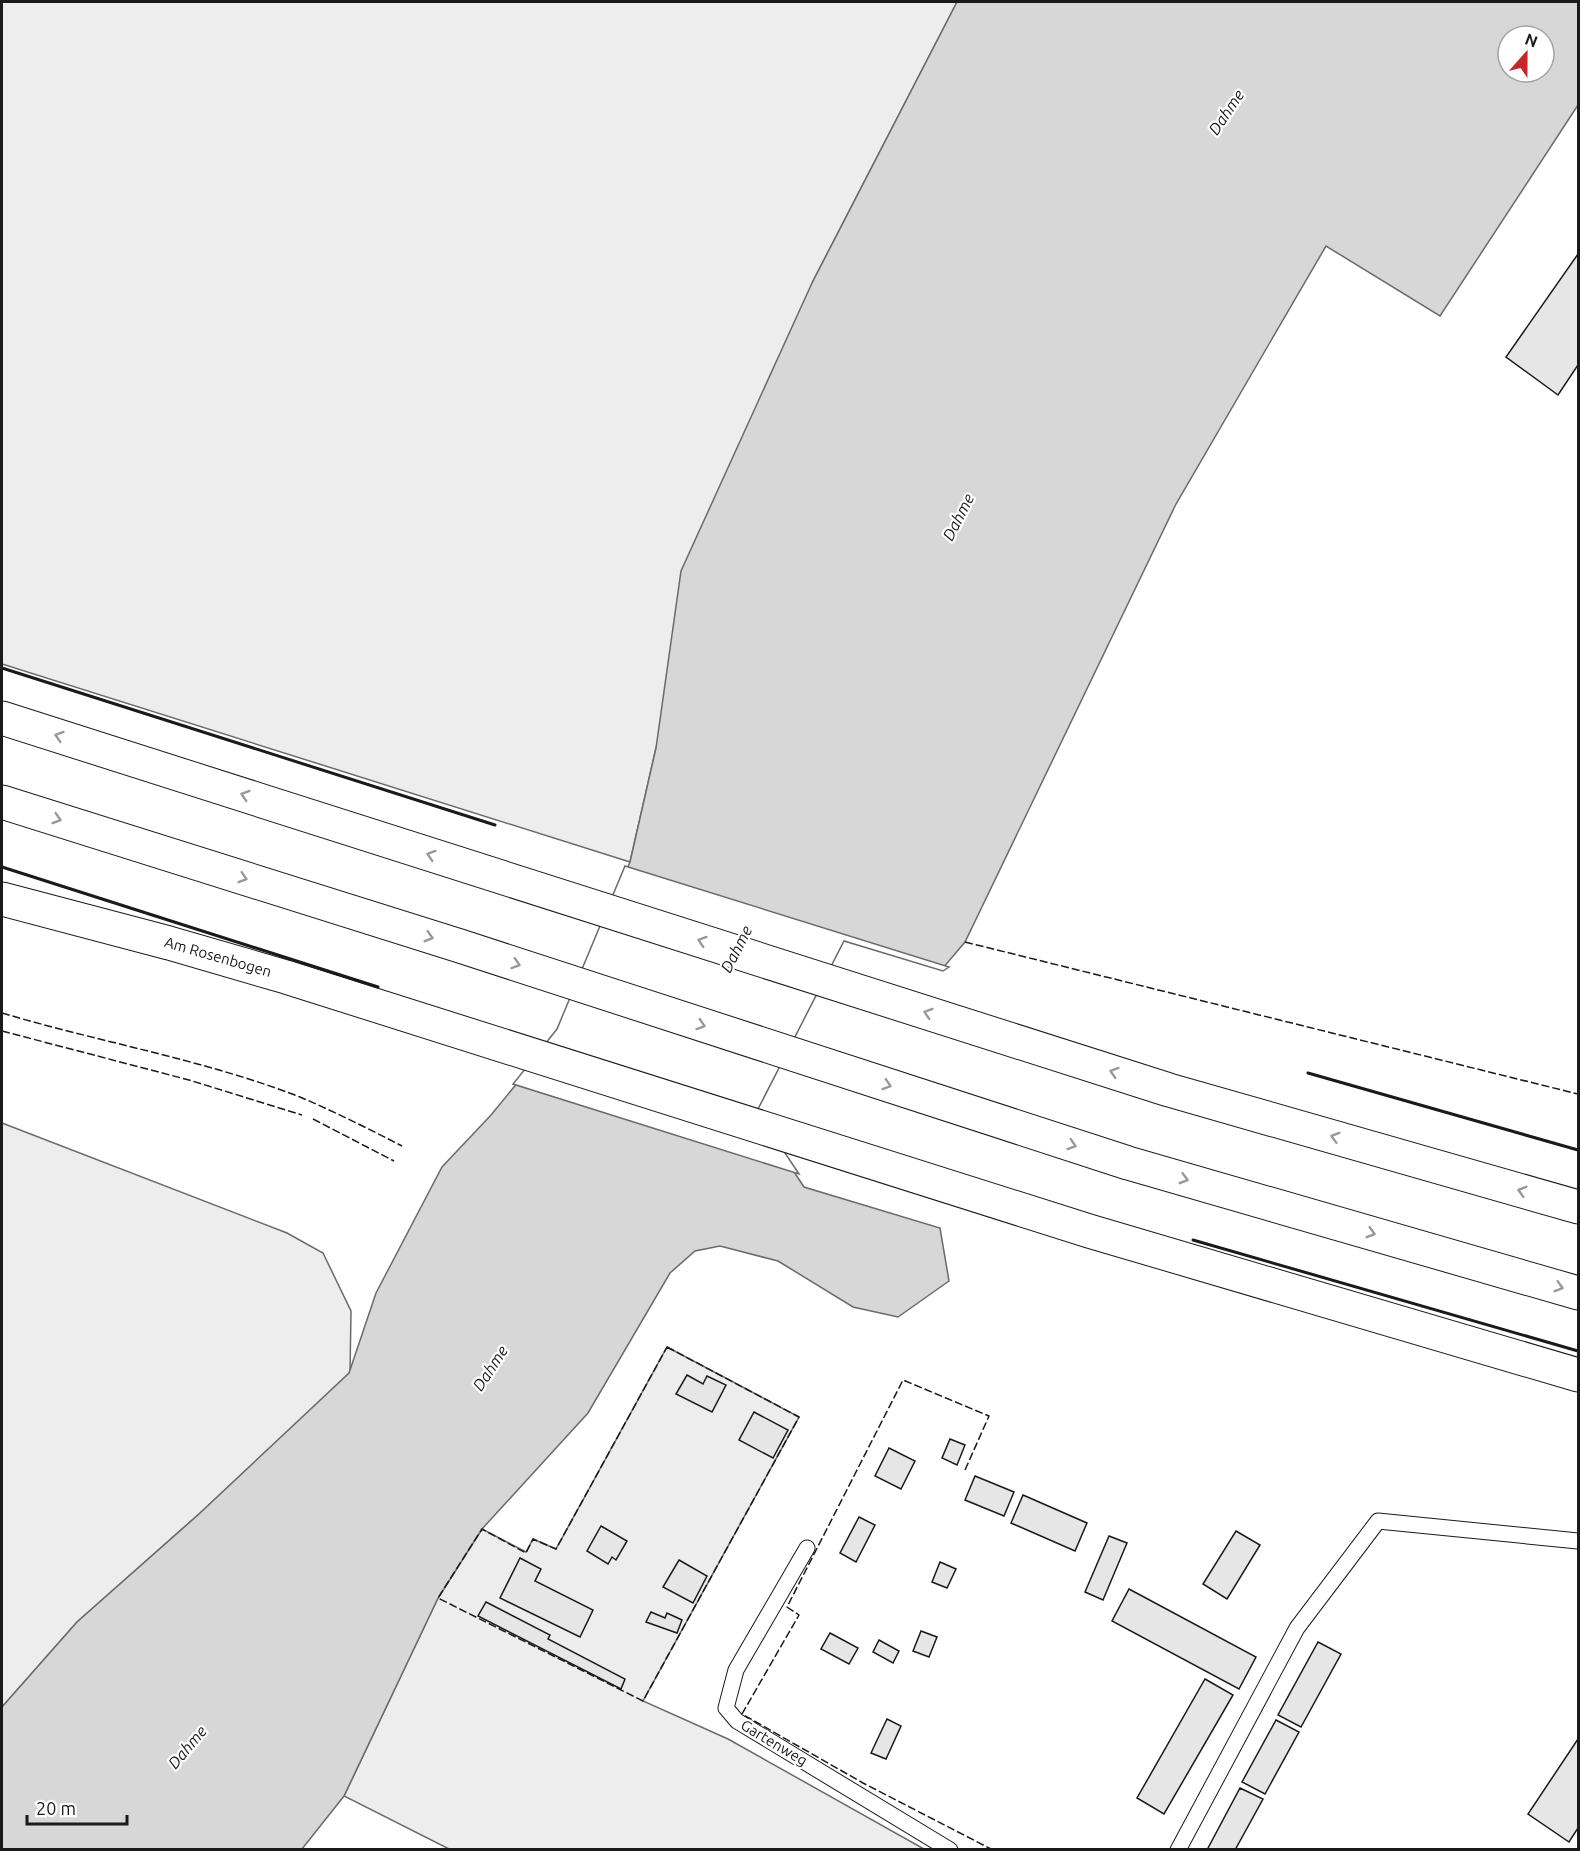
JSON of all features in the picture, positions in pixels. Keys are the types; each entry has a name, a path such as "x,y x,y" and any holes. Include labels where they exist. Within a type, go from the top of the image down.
{"main road":[{"path":"2,718 1170,1090 1578,1207"},
{"path":"2,802 460,946 1128,1163 1578,1293"},
{"name":"Am Rosenbogen","path":"2,899 169,943 432,1023 1089,1231 1578,1375"}],"lane":[{"path":"1178,1850 1297,1628 1378,1521 1578,1541"},
{"name":"Gartenweg","path":"807,1548 736,1670 726,1708 737,1721 950,1850"}],"shaded area":[{"path":"2,2 957,2 812,283 656,748 630,862 2,664"},
{"path":"2,1123 287,1233 323,1253 351,1311 350,1373 199,1514 77,1622 2,1707"},
{"path":"667,1347 799,1417 643,1701 728,1739 924,1849 449,1849 344,1796 438,1598 482,1529 526,1552 533,1539 556,1549"}],"water":[{"name":"Dahme","path":"957,2 1578,2 1578,105 1440,316 1326,246 1176,504 965,942 943,968 843,938 754,1111 804,1187 940,1228 949,1281 898,1317 853,1307 778,1261 720,1246 695,1251 670,1273 588,1413 482,1529 438,1598 344,1796 302,1849 2,1850 2,1707 77,1622 199,1514 349,1373 376,1293 442,1167 491,1115 560,1031 630,862 656,748 681,571 812,283"}],"pier":[{"path":"625,866 949,967 943,971 844,941 757,1111 799,1174 513,1084 557,1029"}],"building":[{"path":"1578,254 1578,365 1558,395 1506,357"},
{"path":"687,1375 703,1384 707,1376 726,1385 712,1412 676,1394"},
{"path":"754,1412 788,1430 773,1458 739,1440"},
{"path":"950,1439 965,1445 957,1465 942,1458"},
{"path":"889,1448 915,1461 901,1489 875,1476"},
{"path":"975,1476 1014,1492 1004,1516 965,1500"},
{"path":"1023,1495 1087,1523 1075,1551 1011,1523"},
{"path":"859,1517 875,1525 856,1562 840,1553"},
{"path":"601,1526 627,1541 616,1560 612,1557 608,1564 587,1551"},
{"path":"1236,1531 1260,1545 1227,1599 1203,1584"},
{"path":"1109,1536 1127,1543 1103,1600 1085,1592"},
{"path":"520,1558 541,1569 535,1581 593,1610 580,1637 500,1598"},
{"path":"679,1560 707,1576 693,1603 663,1587"},
{"path":"940,1562 956,1569 947,1588 932,1582"},
{"path":"1129,1589 1256,1657 1239,1689 1112,1621"},
{"path":"486,1602 550,1635 548,1639 625,1679 621,1689 478,1616"},
{"path":"651,1612 665,1618 667,1613 682,1620 677,1633 646,1622"},
{"path":"921,1631 937,1637 929,1657 913,1651"},
{"path":"830,1633 858,1648 849,1664 821,1649"},
{"path":"879,1640 899,1651 893,1663 873,1652"},
{"path":"1318,1642 1341,1654 1301,1727 1278,1715"},
{"path":"1205,1679 1233,1695 1164,1814 1137,1798"},
{"path":"887,1719 901,1726 886,1759 871,1753"},
{"path":"1276,1720 1299,1732 1265,1794 1242,1782"},
{"path":"1578,1739 1578,1828 1569,1842 1528,1814"},
{"path":"1240,1788 1263,1799 1235,1850 1207,1850"}],"fence":[{"path":"965,942 1578,1094"},
{"path":"2,1013 227,1072 264,1084 300,1097 402,1146"},
{"path":"2,1031 189,1080 302,1115"},
{"path":"313,1119 394,1161"},
{"path":"667,1347 799,1417 643,1701 438,1598 482,1529 526,1553 533,1539 556,1549 667,1347"},
{"path":"965,1470 989,1416 903,1380 787,1607 799,1615 742,1714 863,1783 993,1850"}],"wall":[{"path":"2,668 495,825"},
{"path":"2,867 378,987"},
{"path":"1308,1073 1578,1150"},
{"path":"1193,1240 1578,1351"}]}
